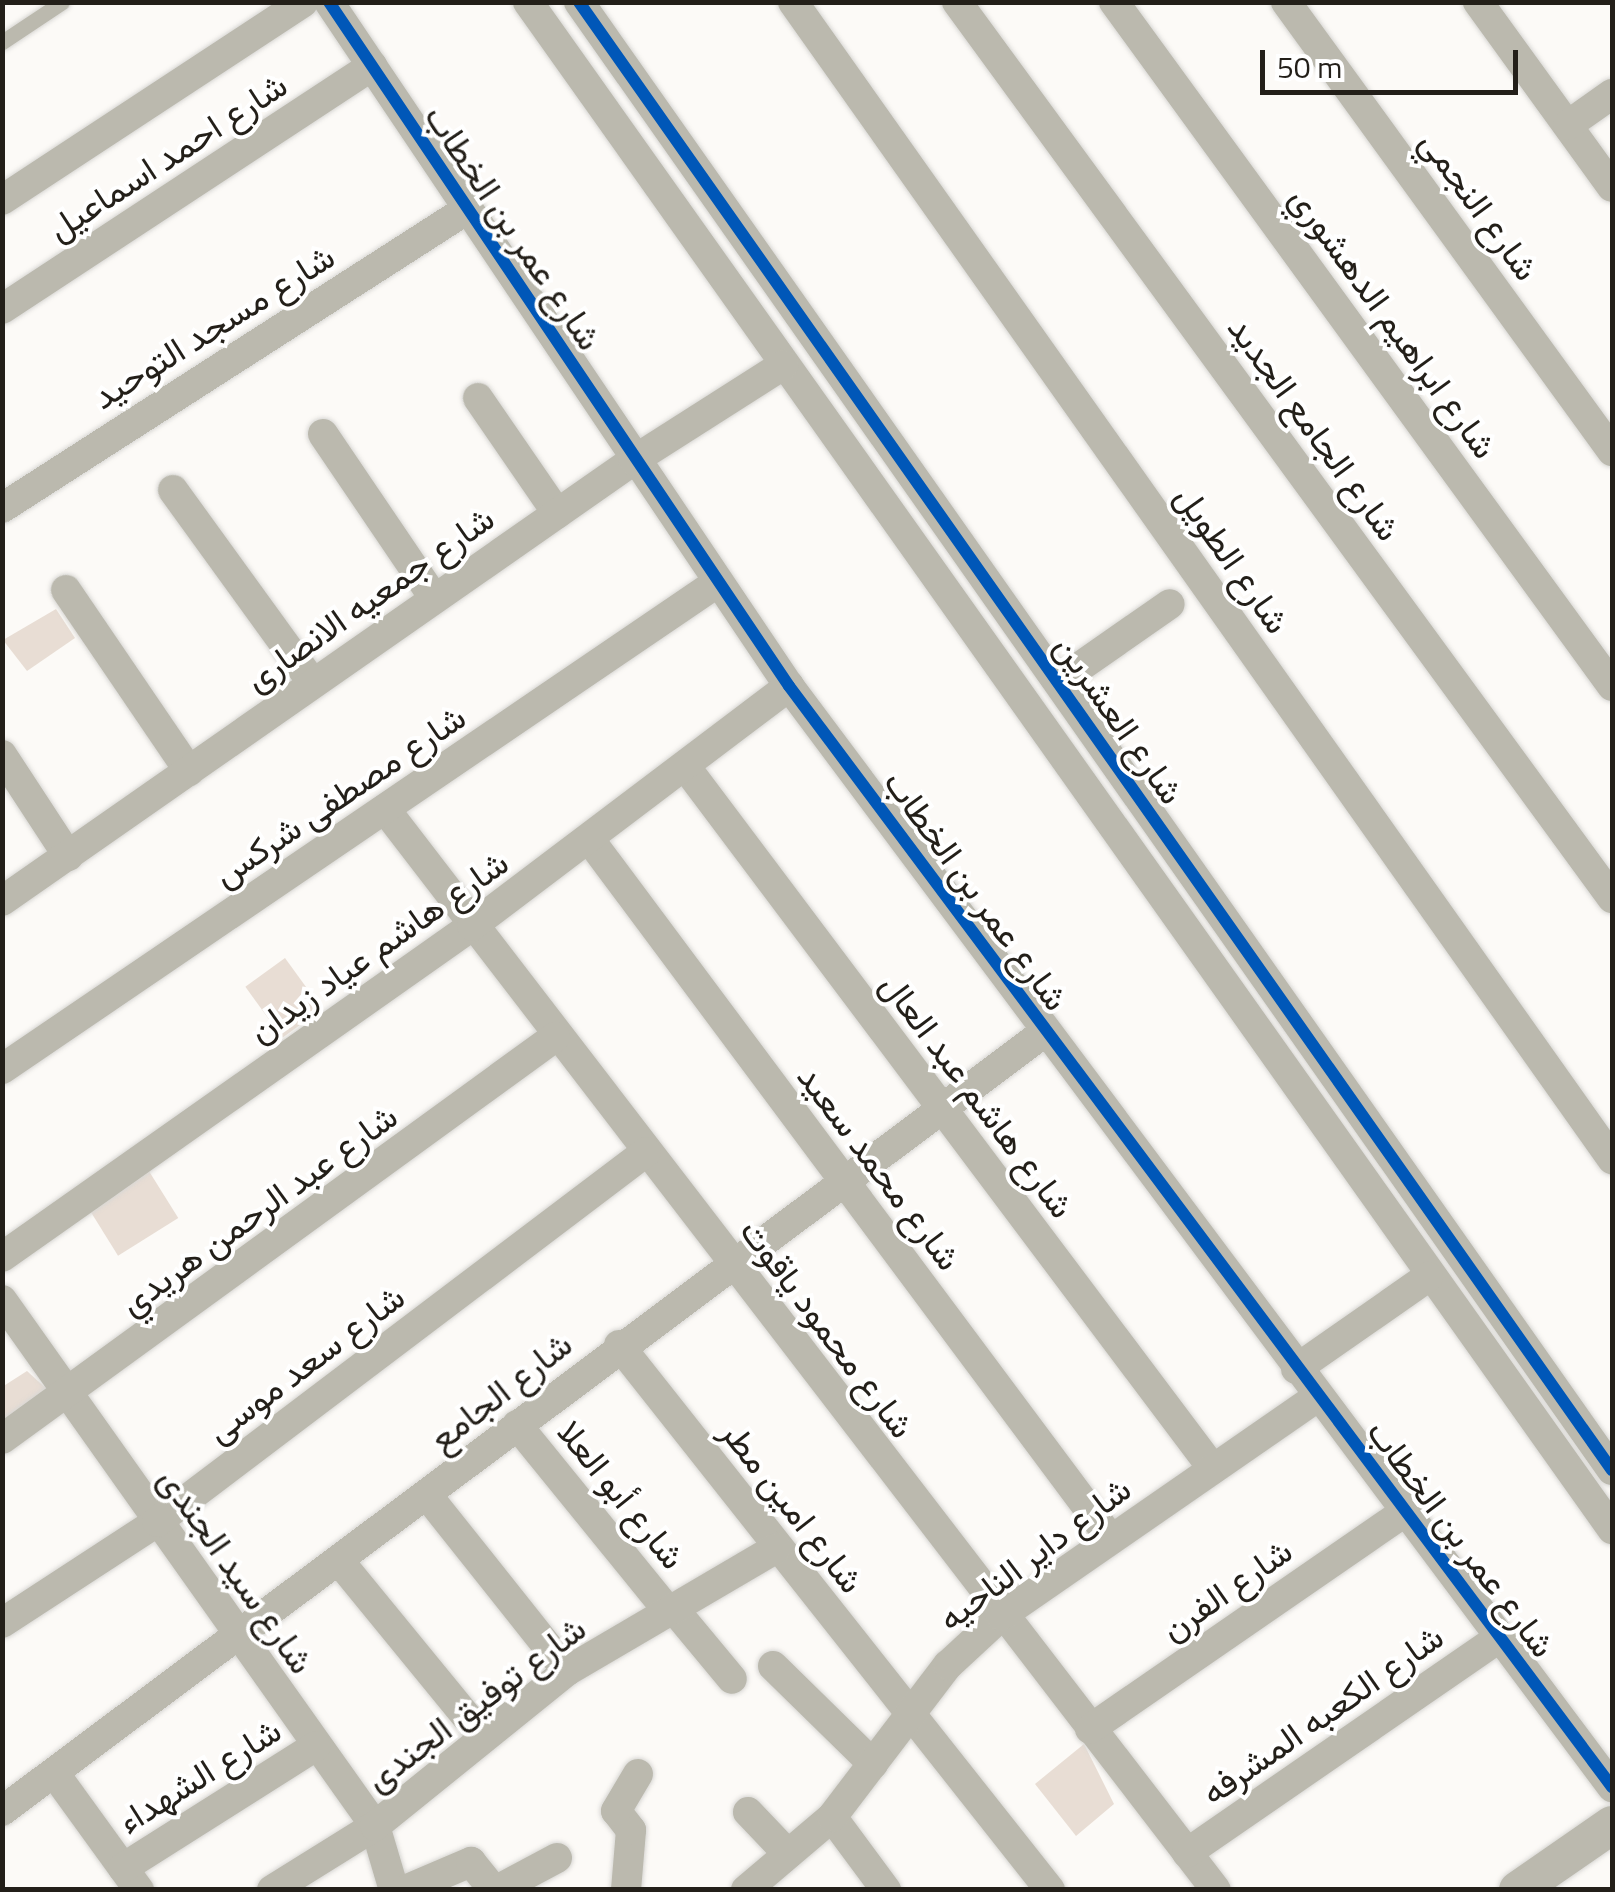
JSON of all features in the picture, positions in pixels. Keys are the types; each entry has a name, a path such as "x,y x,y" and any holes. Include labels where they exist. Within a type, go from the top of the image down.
{"street":[{"path":"2,200 303,2"},
{"name":"شارع عمر بن الخطاب","path":"329,2 788,686 1612,1787"},
{"name":"شارع العشرين","path":"528,2 1428,1277 1612,1529"},
{"name":"شارع العشرين","path":"578,2 1612,1470"},
{"name":"شارع الطويل","path":"792,2 1612,1159"},
{"name":"شارع الجامع الجديد","path":"957,2 1612,898"},
{"name":"شارع ابراهيم الدهشوري","path":"1114,2 1612,686"},
{"name":"شارع النجمي","path":"1286,2 1612,451"},
{"path":"1478,2 1612,186"},
{"name":"شارع احمد اسماعيل","path":"2,309 372,66"},
{"path":"1568,125 1612,94"},
{"name":"شارع مسجد التوحيد","path":"2,508 466,210"},
{"name":"شارع جمعيه الانصارى","path":"2,901 634,460 784,365"},
{"path":"478,398 558,513"},
{"path":"323,434 434,598"},
{"path":"173,490 312,682"},
{"name":"شارع مصطفى شركس","path":"2,1069 718,582"},
{"path":"66,590 189,771"},
{"path":"1058,682 1170,604"},
{"name":"شارع هاشم عياد زيدان","path":"2,1256 472,926 788,686"},
{"path":"2,755 68,856"},
{"name":"شارع هاشم عبد العال","path":"685,766 1213,1468"},
{"name":"شارع محمود ياقوت","path":"385,809 555,1038 1216,1890"},
{"name":"شارع محمد سعيد","path":"590,840 1112,1539"},
{"name":"شارع الجامع","path":"2,1811 340,1562 618,1346 1045,1032"},
{"name":"شارع عبد الرحمن هريدي","path":"2,1438 70,1394 555,1038"},
{"name":"شارع سعد موسى","path":"2,1624 157,1522 646,1152"},
{"path":"1296,1369 1428,1277"},
{"name":"شارع سيد الجندى","path":"2,1300 237,1639 375,1826 394,1890"},
{"name":"شارع امين مطر","path":"618,1346 1050,1890"},
{"name":"شارع داير الناحيه","path":"746,1890 832,1817 910,1713 1000,1616 1317,1397"},
{"name":"شارع أبو العلا","path":"517,1425 732,1679"},
{"path":"426,1495 567,1671"},
{"name":"شارع الفرن","path":"1090,1729 1404,1512"},
{"name":"شارع توفيق الجندى","path":"272,1890 375,1826 567,1671 776,1548"},
{"path":"340,1562 484,1738"},
{"name":"شارع الكعبه المشرفه","path":"1187,1852 1499,1638"},
{"path":"773,1666 872,1764"},
{"name":"شارع الشهداء","path":"131,1879 316,1746"},
{"path":"54,1774 131,1879"},
{"path":"626,1890 631,1830 616,1810 638,1774"},
{"path":"748,1812 788,1854"},
{"path":"832,1817 886,1890"},
{"path":"1518,1890 1612,1825"},
{"path":"404,1890 471,1862 496,1890 557,1858"}],"lane":[{"path":"2,42 62,2"}],"building":[{"path":"56,609 75,638 27,671 3,640"},
{"path":"285,958 322,1009 282,1038 245,987"},
{"path":"147,1168 178,1218 118,1256 87,1206"},
{"path":"27,1371 49,1391 2,1424 2,1387"},
{"path":"1084,1744 1114,1804 1076,1836 1035,1784"}],"cycle path":[{"path":"329,2 789,686 1612,1787"},
{"path":"579,2 1612,1470"}]}
